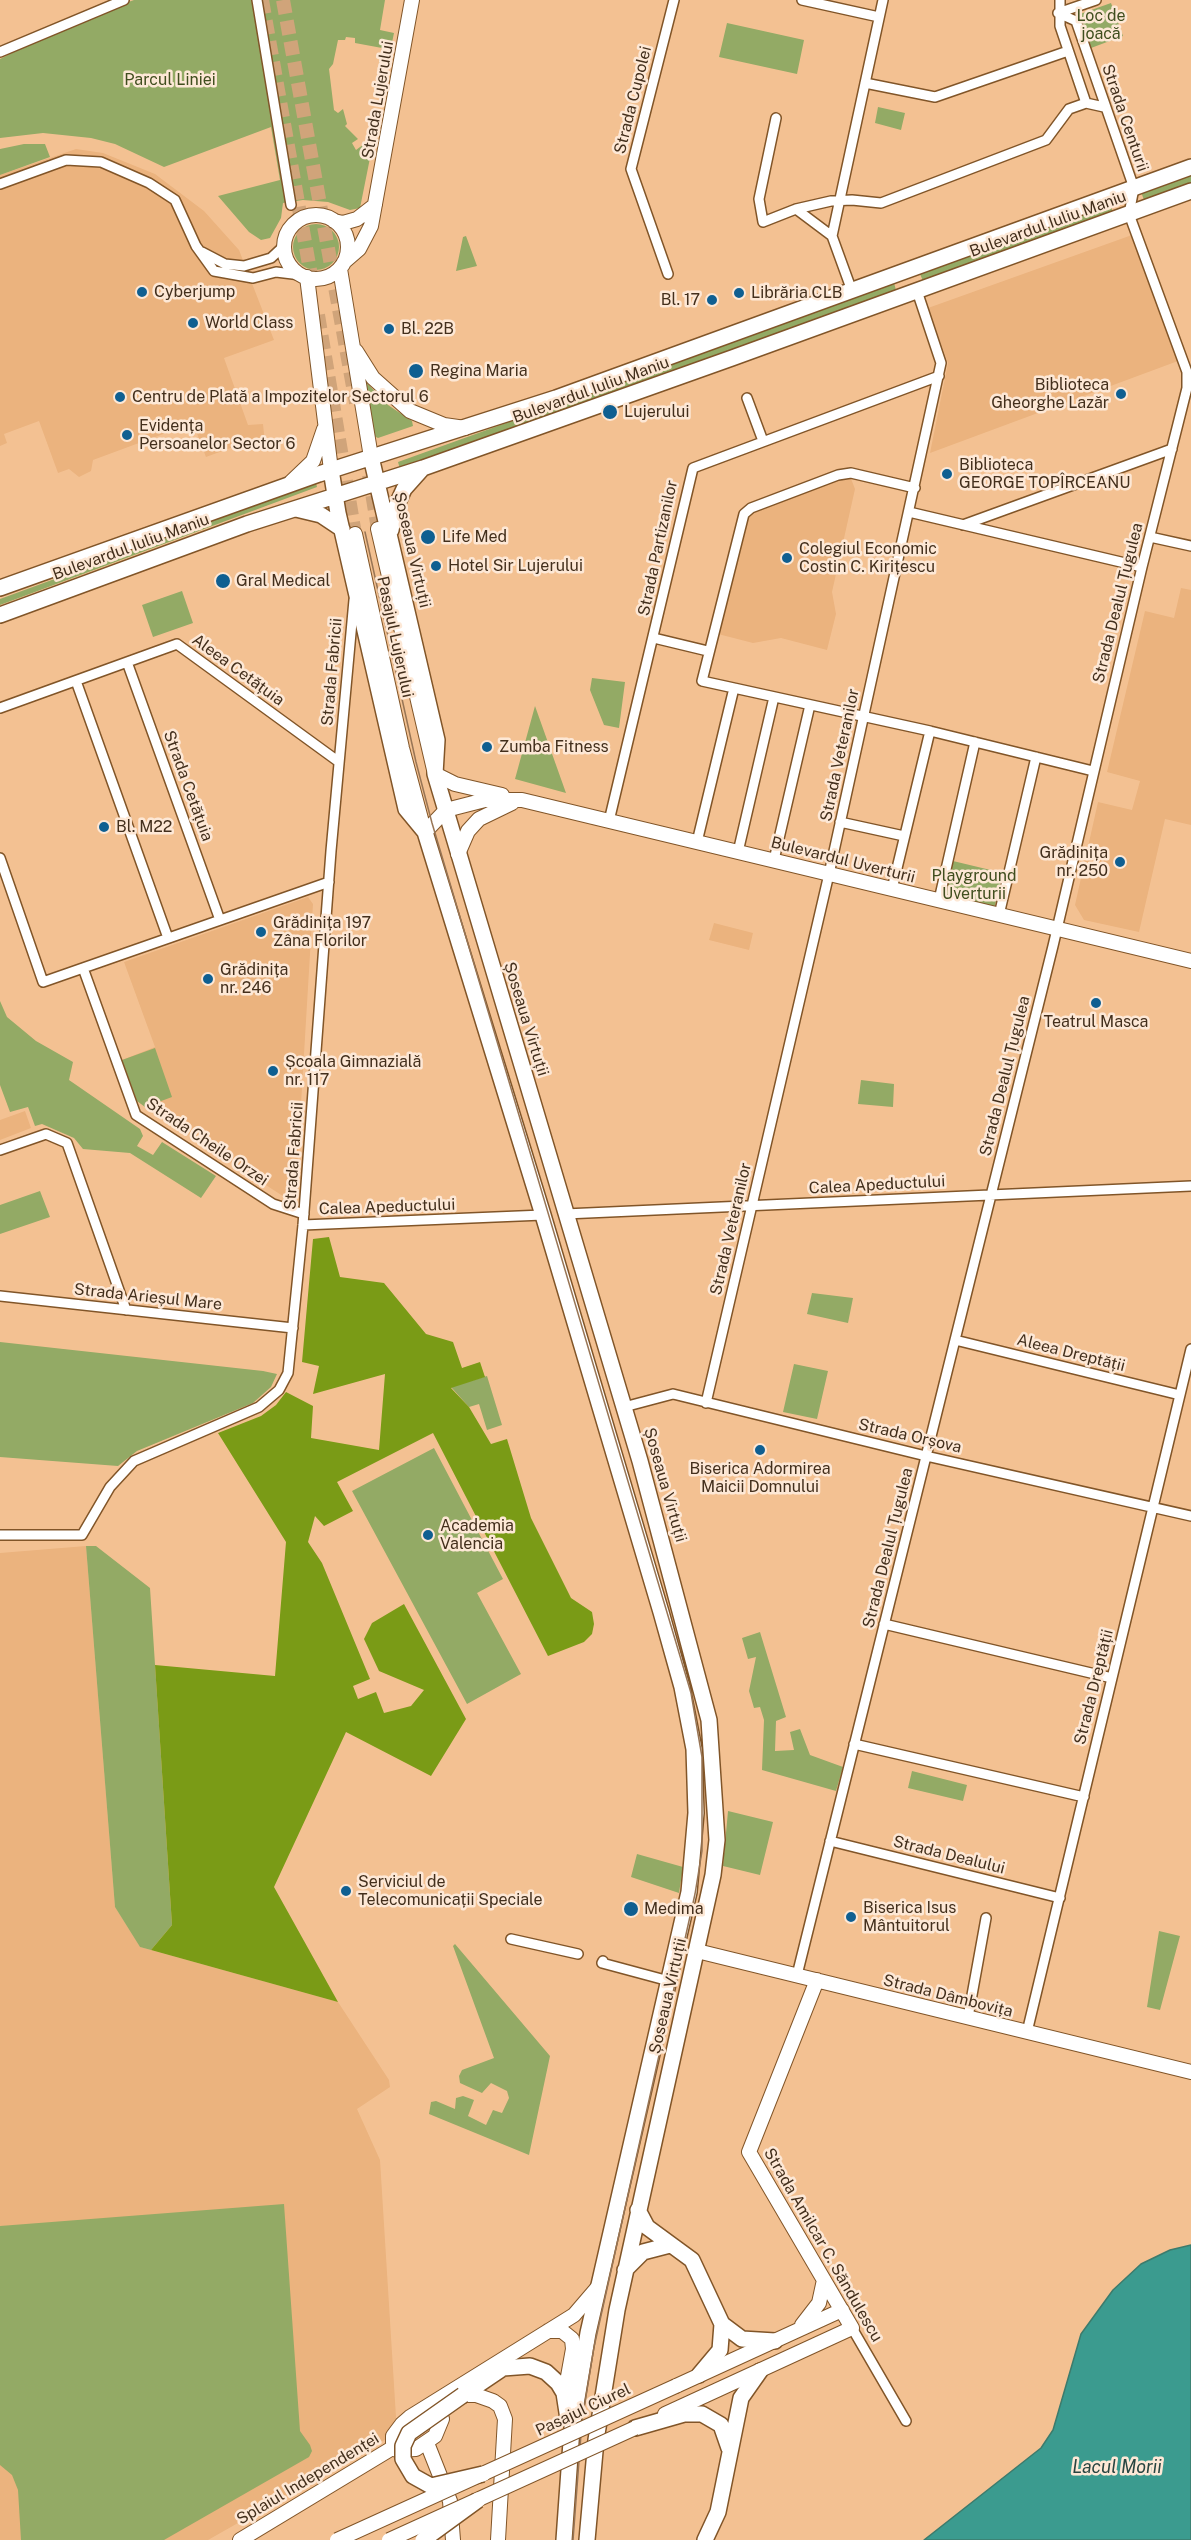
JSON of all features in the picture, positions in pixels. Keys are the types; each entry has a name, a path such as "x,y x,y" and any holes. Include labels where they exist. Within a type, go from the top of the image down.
{"main road":[{"name":"Strada Lujerului","path":"342,266 365,242 371,226 412,0"},
{"name":"Bulevardul Iuliu Maniu","path":"0,588 289,484 556,398 1191,167"},
{"name":"Bulevardul Iuliu Maniu","path":"0,615 293,509 423,468 1191,190"},
{"path":"342,266 324,278 304,276 287,260 285,246 290,230 302,219 319,215 343,223 357,219 375,205"},
{"path":"334,221 346,235 348,244 342,266 371,458"},
{"path":"304,276 326,415 331,470"},
{"path":"352,342 373,378 401,404 424,418 465,428"},
{"path":"289,484 310,465 316,455 326,415"},
{"name":"Șoseaua Virtuții","path":"371,458 384,533 437,740 435,774 624,1407 709,1720 717,1840 710,1894 625,2270 596,2440 587,2540"},
{"path":"384,533 404,489 423,468"},
{"name":"Șoseaua Virtuții","path":"331,470 335,496 349,531 355,587 406,809 425,832 543,1215 657,1601 689,1721 696,1779 694,1842 688,1892 598,2287 575,2404 564,2540"},
{"path":"293,509 321,515 349,531"},
{"name":"Pasajul Lujerului","path":"349,531 425,832"},
{"name":"Pasajul Lujerului","path":"384,533 426,743 435,774"},
{"path":"435,774 455,784 522,800"},
{"name":"Bulevardul Uverturii","path":"446,810 485,800 522,800 1191,962"},
{"path":"458,854 468,831 479,819 493,810 522,800"},
{"path":"425,832 446,810"},
{"name":"Strada Dâmbovița","path":"697,1951 1191,2072"},
{"name":"Strada Amilcar C. Săndulescu","path":"817,1980 749,2152 852,2328"},
{"path":"638,2210 647,2227 692,2260 722,2324 720,2350 699,2375"},
{"path":"625,2270 643,2252 670,2246"},
{"path":"790,2334 815,2311 822,2296 824,2280"},
{"name":"Splaiul Independenței","path":"394,2447 393,2436 402,2424 579,2310 598,2287"},
{"name":"Pasajul Ciurel","path":"337,2540 842,2310"},
{"path":"722,2324 742,2338 775,2341"},
{"path":"389,2540 852,2328"},
{"path":"546,2331 562,2331 572,2339 573,2349 567,2382 575,2404"},
{"path":"483,2474 431,2486 413,2476 403,2459 403,2446 409,2433 503,2368 517,2365 536,2367 550,2375 561,2388 572,2428"},
{"path":"705,2540 717,2512 741,2398 760,2371"},
{"path":"463,2395 476,2395 493,2401 500,2406 505,2419 498,2540"},
{"path":"436,2402 442,2414 442,2424 439,2431 427,2443 450,2501 453,2540"},
{"path":"636,2428 684,2414 702,2414 721,2425 729,2451"},
{"name":"Splaiul Independenței","path":"394,2447 401,2451 409,2451 427,2443"},
{"name":"Splaiul Independenței","path":"240,2540 394,2447"},
{"path":"423,2540 478,2500"}],"street":[{"path":"0,52 124,0"},
{"path":"257,0 291,205"},
{"name":"Strada Cupolei","path":"668,274 631,169 674,0"},
{"path":"802,0 879,17"},
{"path":"852,291 832,236 883,0"},
{"path":"1060,0 1058,13 1086,103"},
{"path":"1058,13 1096,0"},
{"name":"Strada Centurii","path":"1058,13 1076,21 1134,188"},
{"path":"865,83 935,97 1068,51"},
{"path":"776,118 759,198 764,222 796,209 840,200 881,203 1046,140 1069,109 1086,103 1104,107"},
{"path":"0,184 66,160 89,160 108,164 149,183 175,200 196,246 209,266 221,274 253,278 283,271 304,276"},
{"path":"1129,214 1134,188"},
{"path":"796,209 832,236"},
{"name":"Strada Dealul Țugulea","path":"797,1975 1057,929 1142,567 1172,449 1188,403 1186,357 1129,214"},
{"path":"196,246 210,258 236,266 264,261 285,246"},
{"name":"Strada Veteranilor","path":"706,1402 829,874 939,376 941,358 917,291"},
{"name":"Strada Partizanilor","path":"609,821 693,468 939,376"},
{"path":"747,398 763,441"},
{"path":"963,525 1172,449"},
{"path":"915,488 867,476 844,474 751,508 741,521 702,681 930,731 1093,771"},
{"path":"909,512 1142,567"},
{"path":"1150,537 1191,546"},
{"name":"Strada Fabricii","path":"0,1535 82,1535 110,1487 134,1461 253,1410 274,1397 288,1373 304,1214 329,882 355,587"},
{"path":"654,638 708,651"},
{"name":"Aleea Cetățuia","path":"0,708 177,644 339,762"},
{"name":"Strada Cetățuia","path":"127,662 220,920"},
{"path":"75,681 168,938"},
{"path":"697,842 734,688"},
{"path":"738,852 774,697"},
{"path":"774,860 810,705"},
{"path":"892,889 930,731"},
{"path":"939,900 975,742"},
{"path":"999,915 1036,757"},
{"path":"840,822 904,836"},
{"path":"0,858 43,982 329,882"},
{"name":"Strada Cheile Orzei","path":"83,968 136,1115 273,1204 304,1214"},
{"path":"0,1150 46,1134 67,1143 126,1310"},
{"name":"Calea Apeductului","path":"565,1214 1191,1186"},
{"name":"Calea Apeductului","path":"303,1225 543,1215"},
{"name":"Strada Arieșul Mare","path":"0,1296 293,1328"},
{"name":"Aleea Dreptății","path":"955,1340 1180,1395"},
{"name":"Strada Dreptății","path":"1027,2032 1191,1349"},
{"name":"Strada Orșova","path":"624,1407 669,1394 926,1456 1191,1516"},
{"path":"884,1624 1112,1678"},
{"path":"854,1744 1084,1797"},
{"name":"Strada Dealului","path":"830,1841 1060,1898"},
{"path":"968,2018 986,1918"},
{"path":"511,1939 578,1954"},
{"path":"603,1961 602,1963 669,1981"},
{"name":"Strada Amilcar C. Săndulescu","path":"852,2328 906,2421"}],"shaded area":[{"path":"76,149 103,153 155,174 204,211 239,250 274,340 224,358 248,425 263,424 265,443 244,443 206,457 193,423 93,460 91,471 79,477 69,469 58,473 39,421 4,434 7,443 0,446 0,175"},
{"path":"1132,235 1178,361 930,453 948,363 928,308"},
{"name":"Colegiul Economic Costin C. Kirițescu","path":"850,476 855,489 832,592 836,614 827,650 781,638 753,643 718,634 746,518 757,509"},
{"path":"1181,588 1191,590 1191,825 1165,819 1139,932 1084,920 1075,905 1098,802 1132,810 1140,781 1107,772 1145,611 1174,618"},
{"path":"308,897 313,904 295,1204 137,1101 122,1060 155,1047 124,962"},
{"path":"714,923 753,933 749,950 709,940"},
{"path":"25,1111 31,1128 0,1140 0,1120"},
{"path":"86,1546 115,1907 140,1947 338,2002 389,2080 390,2087 357,2109 380,2160 397,2433 208,2540 0,2540 0,1553"}],"green space":[{"name":"Parcul Liniei","path":"134,0 251,0 252,3 265,0 385,0 380,30 394,33 388,62 379,64 382,48 355,43 355,38 346,37 345,40 338,40 333,64 329,69 334,110 338,113 343,109 347,124 345,126 358,139 352,143 356,150 364,144 371,153 360,208 350,210 328,202 303,200 283,203 281,218 270,238 261,240 249,232 218,196 280,180 271,127 164,167 115,144 91,138 43,133 0,138 0,59 77,20"},
{"name":"Loc de joacă","path":"1111,3 1123,36 1091,48 1080,14"},
{"path":"727,23 804,40 797,74 719,57"},
{"path":"878,107 905,113 901,130 875,123"},
{"path":"24,144 45,144 50,157 0,175 0,149"},
{"path":"1191,174 1191,183 1144,200 1141,192"},
{"path":"1110,205 1113,212 923,281 920,274"},
{"path":"316,224 332,231 339,247 332,263 316,270 300,263 293,247 300,231"},
{"path":"466,236 477,266 456,271 463,237"},
{"path":"894,283 896,290 400,469 398,462"},
{"path":"366,382 388,405 412,421 413,426 378,438 374,436 362,384"},
{"path":"316,483 317,487 0,605 0,599"},
{"path":"182,591 193,623 153,637 142,605"},
{"path":"592,678 625,682 619,728 604,725 590,690"},
{"path":"535,706 566,793 515,779"},
{"name":"Playground Uverturii","path":"953,861 1003,873 994,909 945,898"},
{"path":"0,1001 7,1017 36,1041 73,1062 69,1080 140,1129 143,1136 137,1146 153,1155 162,1142 216,1176 201,1198 130,1153 83,1149 74,1138 42,1124 35,1126 28,1107 10,1112 0,1085"},
{"path":"155,1048 172,1097 145,1107 137,1101 122,1060"},
{"path":"861,1080 894,1084 893,1107 858,1104"},
{"path":"40,1191 50,1217 0,1234 0,1205"},
{"path":"329,1237 340,1277 384,1283 426,1334 453,1342 462,1368 480,1362 485,1377 451,1388 469,1407 491,1444 507,1439 531,1518 571,1598 592,1612 594,1624 592,1634 584,1642 548,1656 433,1433 337,1482 353,1511 324,1526 315,1516 308,1542 322,1563 370,1679 353,1686 358,1699 376,1692 384,1713 411,1706 424,1690 379,1671 364,1639 372,1623 404,1604 466,1719 431,1776 346,1732 274,1887 338,2002 151,1950 172,1925 155,1665 275,1676 286,1542 218,1433 261,1416 276,1405 286,1392 313,1406 311,1438 379,1450 385,1374 313,1394 319,1366 302,1362 313,1239"},
{"path":"812,1293 853,1298 848,1323 807,1314"},
{"path":"0,1342 277,1374 271,1387 253,1403 137,1451 118,1466 0,1457"},
{"path":"794,1364 828,1371 817,1419 783,1412"},
{"path":"487,1376 502,1425 487,1430 479,1404 469,1407 451,1387"},
{"name":"Academia Valencia","path":"434,1448 503,1579 477,1593 521,1674 467,1704 352,1491"},
{"path":"86,1546 96,1546 150,1588 172,1925 151,1950 140,1947 115,1907"},
{"path":"760,1632 786,1717 776,1721 775,1751 794,1750 790,1732 800,1729 810,1755 843,1767 836,1791 762,1770 764,1720 760,1707 754,1708 749,1691 756,1657 748,1659 742,1638"},
{"path":"912,1771 967,1785 963,1801 908,1788"},
{"path":"728,1811 773,1822 760,1875 723,1866"},
{"path":"637,1854 683,1867 679,1893 631,1877"},
{"path":"1159,1931 1180,1936 1160,2010 1147,2007"},
{"path":"455,1944 550,2056 529,2155 429,2114 431,2102 436,2101 455,2109 456,2098 463,2096 474,2100 468,2116 486,2125 493,2110 502,2113 509,2098 507,2091 491,2083 482,2093 460,2083 459,2076 462,2070 494,2058 453,1946"},
{"path":"284,2204 300,2431 310,2445 312,2451 309,2457 164,2540 21,2540 18,2490 12,2475 0,2465 0,2226"}],"water":[{"name":"Lacul Morii","path":"1191,2245 1191,2540 924,2540 1041,2448 1053,2430 1081,2334 1113,2290 1141,2264 1170,2250"}],"tunnel":[{"path":"262,0 313,287"},
{"path":"283,0 356,403"},
{"path":"318,315 355,534"},
{"path":"369,475 378,529"}],"tram line":[{"path":"365,532 416,762 432,823 691,1693 702,1757 702,1851 695,1894 594,2347 582,2421 573,2540"}],"place":[{"name":"Cyberjump","path":"142,292"},
{"name":"Librăria CLB","path":"739,293"},
{"name":"Bl. 17","path":"712,300"},
{"name":"World Class","path":"193,323"},
{"name":"Bl. 22B","path":"389,329"},
{"name":"Regina Maria","path":"416,371"},
{"name":"Biblioteca Gheorghe Lazăr","path":"1121,394"},
{"name":"Centru de Plată a Impozitelor Sectorul 6","path":"120,397"},
{"name":"Lujerului","path":"610,412"},
{"name":"Evidența Persoanelor Sector 6","path":"127,435"},
{"name":"Biblioteca GEORGE TOPÎRCEANU","path":"947,474"},
{"name":"Life Med","path":"428,537"},
{"name":"Colegiul Economic Costin C. Kirițescu","path":"787,558"},
{"name":"Hotel Sir Lujerului","path":"436,566"},
{"name":"Gral Medical","path":"223,581"},
{"name":"Zumba Fitness","path":"487,747"},
{"name":"Bl. M22","path":"104,827"},
{"name":"Grădinița nr. 250","path":"1120,862"},
{"name":"Grădinița 197 Zâna Florilor","path":"261,932"},
{"name":"Grădinița nr. 246","path":"208,979"},
{"name":"Teatrul Masca","path":"1096,1003"},
{"name":"Școala Gimnazială nr. 117","path":"273,1071"},
{"name":"Biserica Adormirea Maicii Domnului","path":"760,1450"},
{"name":"Academia Valencia","path":"428,1535"},
{"name":"Serviciul de Telecomunicații Speciale","path":"346,1891"},
{"name":"Medima","path":"631,1909"},
{"name":"Biserica Isus Mântuitorul","path":"851,1917"}]}
